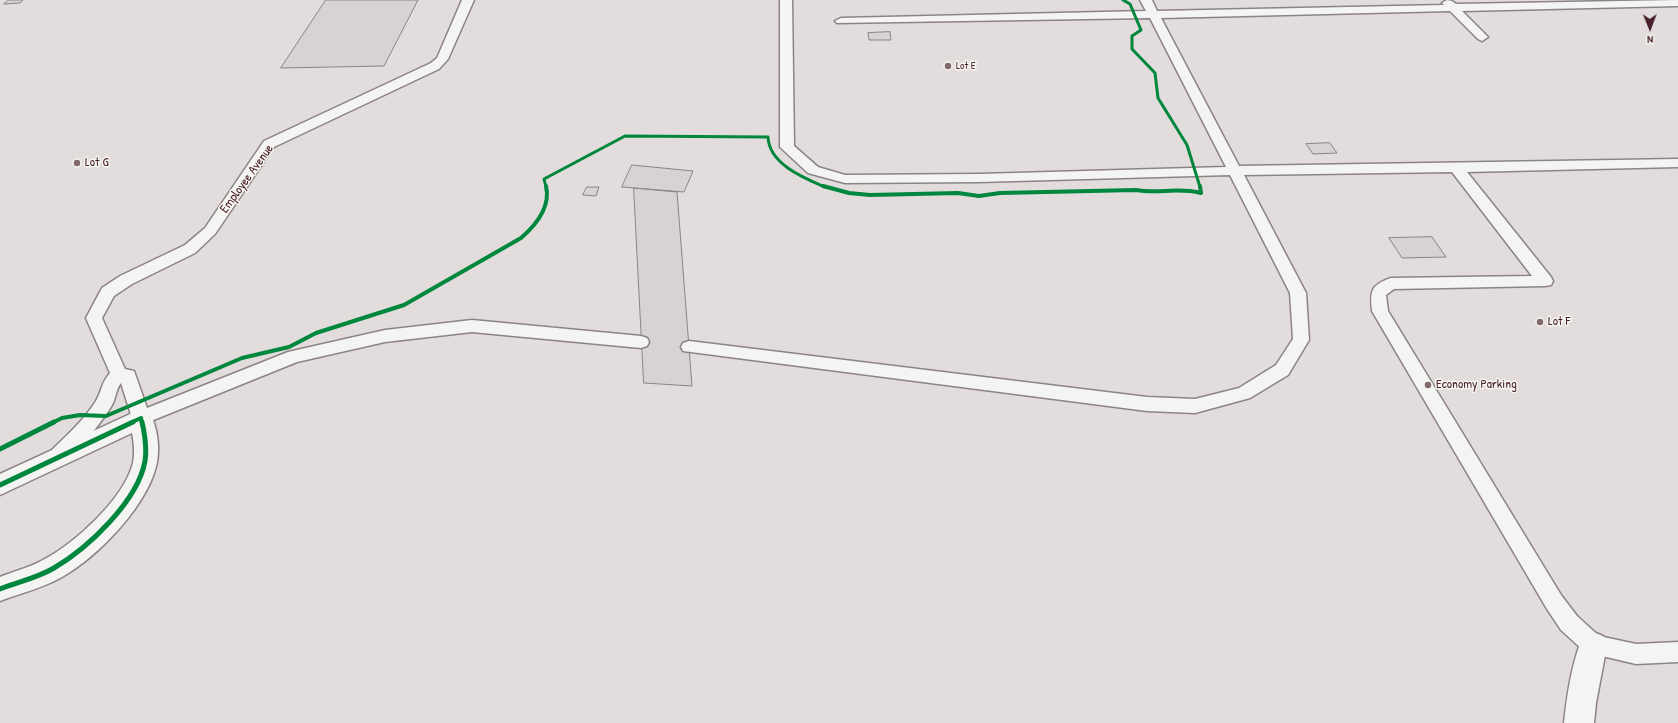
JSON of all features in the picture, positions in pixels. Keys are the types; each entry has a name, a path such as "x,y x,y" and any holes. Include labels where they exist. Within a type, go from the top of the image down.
{"street":[{"path":"0,486 57,457 141,418"},
{"name":"Employee Avenue","path":"0,589 54,568 90,540 126,500 143,468 146,438 141,418"},
{"path":"1579,723 1581,702 1593,645"}],"lane":[{"name":"Employee Avenue","path":"141,418 128,376 119,374 94,318 108,292 126,280 190,249 210,231 269,144 435,66 442,59 468,0"},
{"path":"786,0 787,147 813,170 845,179 979,178 1235,170 1456,168 1678,163"},
{"path":"689,347 1146,404 1195,406 1244,393 1282,370 1302,340 1298,293 1146,0"},
{"path":"841,21 1153,14 1450,4 1678,3"},
{"path":"1450,4 1482,37"},
{"path":"1456,168 1545,281 1391,284 1378,293 1380,311 1554,602 1569,622 1593,645 1636,654 1678,652"},
{"path":"141,418 294,356 385,336 472,326 641,342"},
{"path":"57,457 87,427 96,415 105,402 110,384 119,374"}],"shaded area":[{"path":"0,0 1678,0 1678,723 0,723"}],"building":[{"path":"9,0 23,0 20,3 4,4"},
{"path":"326,0 418,0 384,66 281,68"},
{"path":"890,32 891,40 869,40 868,33"},
{"path":"1330,143 1337,153 1313,154 1306,144"},
{"path":"632,165 693,171 684,192 622,187"},
{"path":"587,187 599,187 596,196 583,195"},
{"path":"634,188 677,192 692,386 644,383"},
{"path":"1432,237 1446,257 1402,258 1389,238"}],"cycle path":[{"path":"0,449 62,418 80,415 106,416 242,358 289,347 316,333 404,305 513,244 521,238 535,224 545,208 547,189 544,179 625,136 768,137 771,151 789,168 808,180 828,188 849,193 892,196 958,193 990,196 1000,193 1136,190 1148,192 1186,189 1201,193 1195,168 1187,145 1177,126 1164,109 1158,98 1155,73 1135,54 1132,49 1132,36 1141,30 1130,4 1123,0"},
{"path":"0,485 141,418 146,444 145,463 137,483 118,511 93,538 67,560 48,571 0,589"}],"place":[{"name":"Lot E","path":"948,66"},
{"name":"Lot G","path":"77,163"},
{"name":"Lot F","path":"1540,322"},
{"name":"Economy Parking","path":"1428,385"}]}
